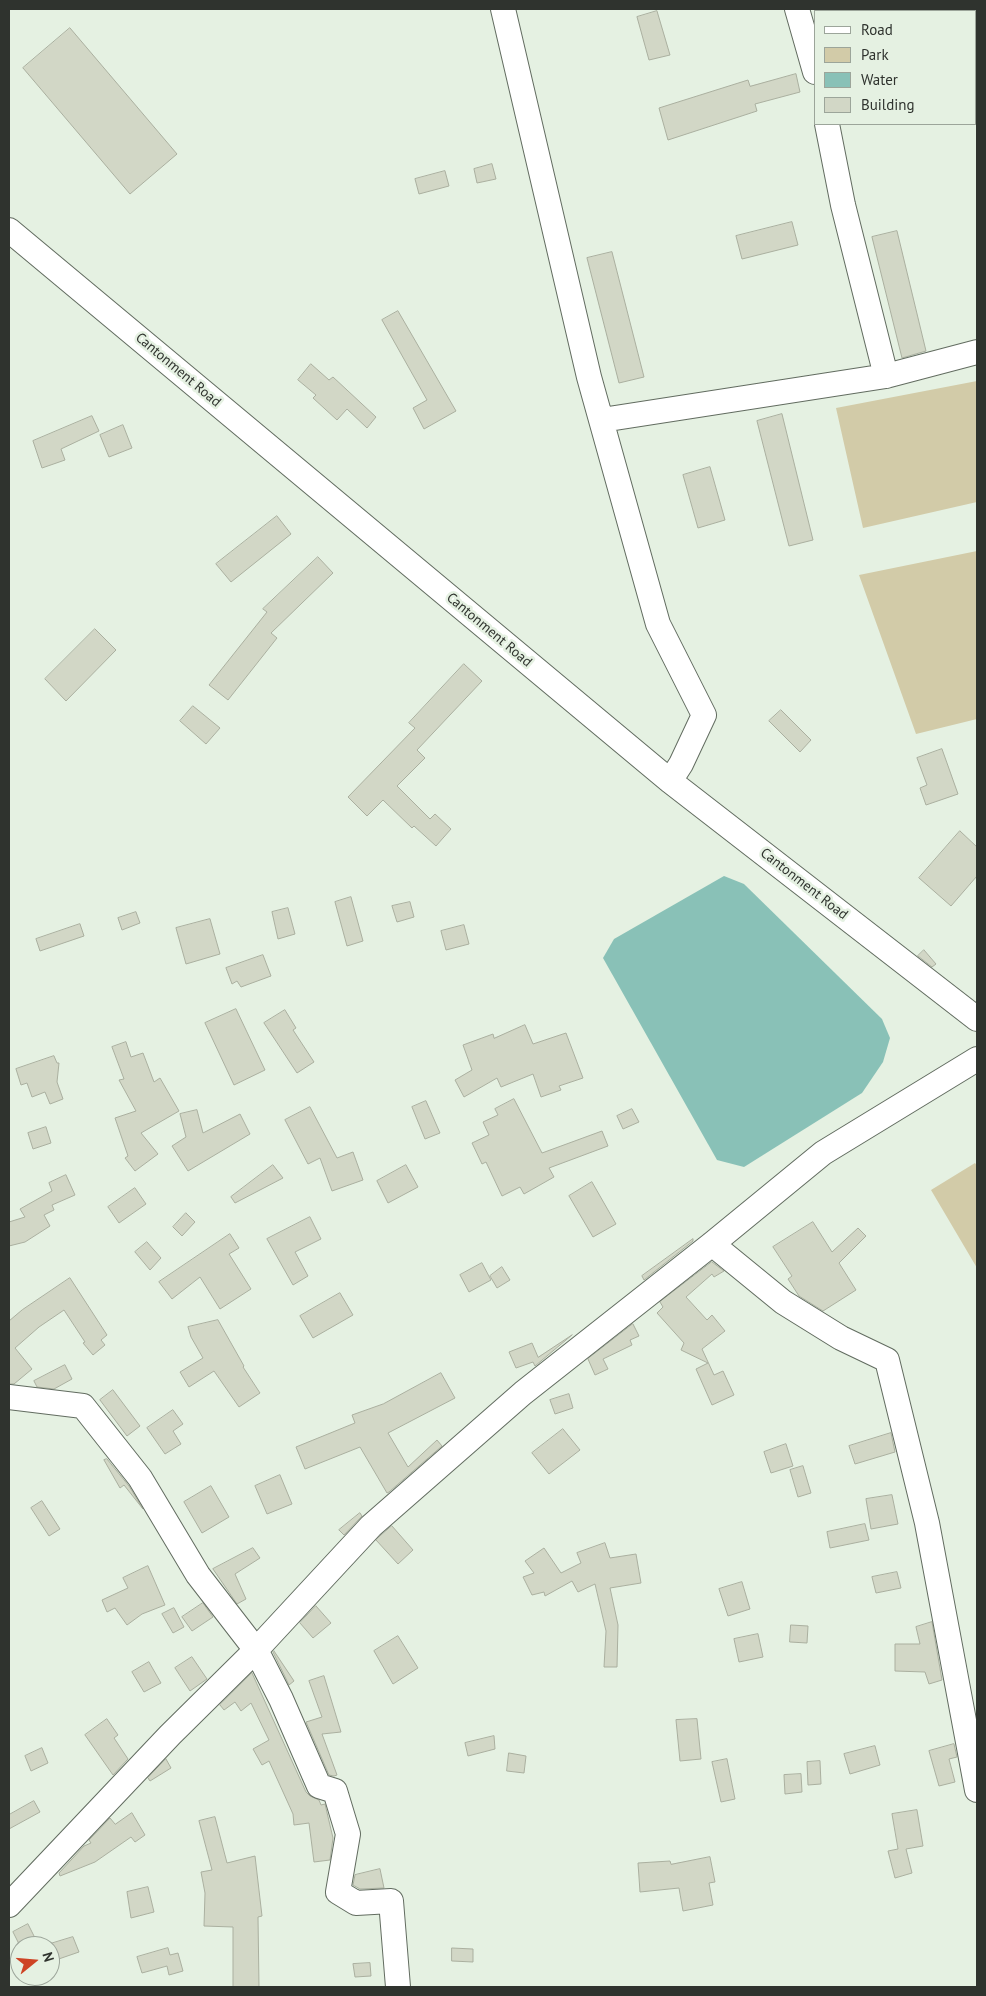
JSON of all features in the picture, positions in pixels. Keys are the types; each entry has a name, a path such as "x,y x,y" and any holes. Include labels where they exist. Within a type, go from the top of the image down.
{"street":[{"path":"503,9 589,377 658,624 704,715 670,781"},
{"path":"798,9 814,68"},
{"path":"828,125 842,205 886,376"},
{"name":"Cantonment Road","path":"9,230 670,781 977,1019"},
{"path":"602,420 886,376 977,352"},
{"path":"9,1904 170,1735 256,1650 371,1526 523,1392 712,1244 823,1153 977,1059"},
{"path":"712,1244 783,1302 841,1338 887,1360 927,1523 977,1790"},
{"path":"9,1397 83,1406 140,1478 198,1575 256,1650 281,1699 319,1786 335,1791 348,1834 338,1892 356,1903 391,1901 398,1987"}],"green space":[{"path":"977,381 977,502 863,528 836,408"},
{"path":"977,551 977,719 916,734 859,575"},
{"path":"975,1163 977,1166 977,1268 931,1190"}],"water":[{"path":"724,876 744,884 882,1019 890,1038 883,1062 862,1093 744,1167 717,1160 603,958 614,939"}],"building":[{"path":"657,11 670,55 649,60 637,17"},
{"path":"70,28 177,154 130,194 23,68"},
{"path":"796,74 800,92 755,104 757,111 668,140 659,108 748,80 750,86"},
{"path":"492,164 496,179 477,183 474,169"},
{"path":"445,171 449,186 419,194 415,179"},
{"path":"792,222 798,245 742,259 736,236"},
{"path":"897,231 926,351 902,358 872,237"},
{"path":"612,252 644,377 619,383 587,258"},
{"path":"398,311 456,411 424,429 413,408 427,400 382,320"},
{"path":"311,364 329,380 333,377 376,417 367,428 347,409 337,420 313,398 316,395 298,380"},
{"path":"782,414 813,540 789,546 757,421"},
{"path":"92,416 99,431 61,449 65,460 42,468 33,441"},
{"path":"123,425 132,448 109,457 100,435"},
{"path":"710,467 725,520 698,528 683,475"},
{"path":"277,516 291,534 231,582 216,564"},
{"path":"318,557 333,573 271,633 277,638 228,700 209,685 267,612 263,609"},
{"path":"95,629 116,650 66,701 45,679"},
{"path":"464,664 482,681 417,750 425,758 397,786 430,819 435,814 451,829 436,846 414,826 412,828 383,800 367,816 348,797 415,728 409,723"},
{"path":"193,706 220,728 206,744 180,721"},
{"path":"781,710 811,740 800,752 769,721"},
{"path":"942,749 958,794 926,805 920,788 927,785 917,758"},
{"path":"960,831 977,847 977,876 951,906 919,878"},
{"path":"351,897 363,941 347,946 335,902"},
{"path":"410,902 414,917 397,922 392,906"},
{"path":"288,908 295,934 278,939 272,912"},
{"path":"136,912 140,923 122,930 118,918"},
{"path":"210,919 220,954 186,964 176,928"},
{"path":"80,924 84,936 40,951 36,939"},
{"path":"464,925 469,944 446,950 441,931"},
{"path":"924,950 936,964 932,967 918,956"},
{"path":"263,955 271,976 241,987 237,981 232,984 226,968"},
{"path":"236,1009 265,1070 234,1085 205,1023"},
{"path":"285,1010 296,1028 293,1030 314,1062 297,1073 264,1023"},
{"path":"525,1025 533,1044 566,1033 583,1078 559,1086 561,1090 541,1097 533,1074 501,1087 497,1078 464,1097 455,1080 472,1070 463,1045 493,1034 494,1038"},
{"path":"126,1042 131,1057 143,1053 154,1082 160,1078 179,1111 141,1133 158,1154 135,1171 125,1158 128,1156 115,1118 136,1111 119,1080 124,1079 112,1047"},
{"path":"54,1056 57,1063 59,1063 57,1082 63,1099 50,1104 45,1092 32,1097 27,1083 21,1085 16,1069"},
{"path":"514,1099 542,1153 602,1131 608,1146 549,1168 554,1177 524,1194 520,1187 502,1196 486,1162 482,1164 472,1143 489,1135 483,1122 498,1115 495,1109"},
{"path":"426,1101 440,1133 425,1139 412,1107"},
{"path":"310,1107 337,1158 353,1152 363,1180 332,1191 320,1158 308,1164 285,1120"},
{"path":"632,1109 639,1122 623,1129 617,1116"},
{"path":"197,1110 203,1133 240,1114 250,1134 188,1171 172,1146 186,1137 180,1114"},
{"path":"46,1127 51,1143 33,1149 28,1133"},
{"path":"273,1165 283,1178 235,1203 231,1197"},
{"path":"406,1165 418,1187 388,1203 377,1181"},
{"path":"66,1175 75,1195 52,1205 54,1210 44,1215 50,1226 25,1242 9,1246 9,1222 25,1217 20,1209 52,1191 49,1183"},
{"path":"592,1182 616,1224 593,1237 569,1196"},
{"path":"135,1188 146,1204 119,1223 108,1207"},
{"path":"186,1213 195,1222 182,1236 173,1227"},
{"path":"310,1217 321,1239 295,1252 308,1276 293,1285 267,1239"},
{"path":"813,1222 832,1252 858,1228 866,1236 839,1263 856,1290 823,1311 799,1296 788,1279 792,1276 773,1247"},
{"path":"230,1234 239,1248 229,1254 251,1289 220,1309 200,1277 172,1299 159,1282"},
{"path":"693,1239 693,1241 644,1280 642,1276"},
{"path":"147,1242 161,1258 150,1270 135,1252"},
{"path":"712,1262 724,1271 714,1277 712,1274 686,1297 707,1320 712,1315 725,1331 702,1349 714,1375 723,1371 734,1395 712,1405 696,1369 708,1363 681,1350 684,1343 657,1313 663,1307 660,1302"},
{"path":"482,1263 491,1280 469,1292 460,1275"},
{"path":"502,1267 510,1280 497,1288 490,1276"},
{"path":"70,1278 107,1335 101,1340 105,1345 93,1355 83,1343 85,1342 64,1310 39,1327 15,1348 32,1369 14,1384 9,1384 9,1321 22,1310"},
{"path":"340,1293 353,1315 313,1338 300,1316"},
{"path":"218,1320 243,1367 260,1393 239,1407 214,1371 189,1387 180,1372 203,1358 191,1337 188,1327"},
{"path":"633,1324 639,1336 630,1340 632,1345 603,1359 608,1369 595,1375 588,1359"},
{"path":"572,1335 535,1366 533,1362 516,1368 509,1352 532,1343 538,1357"},
{"path":"65,1365 72,1379 54,1389 37,1387 34,1381"},
{"path":"441,1373 455,1398 388,1433 408,1467 437,1440 442,1446 389,1492 387,1493 360,1447 305,1469 296,1447 355,1423 352,1415 383,1404"},
{"path":"113,1390 140,1426 127,1436 100,1400"},
{"path":"569,1394 573,1408 555,1414 550,1400"},
{"path":"173,1410 183,1424 173,1431 181,1444 165,1454 147,1428"},
{"path":"563,1429 580,1450 549,1474 532,1453"},
{"path":"891,1433 895,1452 855,1464 849,1446"},
{"path":"786,1444 793,1466 771,1473 764,1452"},
{"path":"107,1459 129,1486 143,1509 124,1485 120,1488 104,1460"},
{"path":"803,1466 811,1493 798,1497 790,1470"},
{"path":"280,1475 292,1504 267,1514 255,1486"},
{"path":"211,1486 229,1517 202,1533 184,1502"},
{"path":"892,1495 898,1524 871,1529 866,1499"},
{"path":"42,1501 60,1529 49,1536 31,1508"},
{"path":"360,1513 362,1516 344,1535 339,1530"},
{"path":"865,1524 869,1540 830,1548 827,1532"},
{"path":"392,1526 413,1550 398,1564 376,1540"},
{"path":"605,1543 610,1558 636,1554 641,1583 610,1588 618,1625 617,1667 604,1667 606,1631 595,1584 578,1592 572,1581 545,1596 544,1592 532,1595 523,1577 534,1573 525,1561 544,1548 561,1573 581,1563 577,1553"},
{"path":"253,1548 260,1558 235,1574 246,1599 237,1604 213,1569"},
{"path":"148,1566 165,1605 142,1614 127,1625 115,1608 107,1612 102,1600 128,1588 123,1578"},
{"path":"897,1572 901,1588 876,1593 872,1577"},
{"path":"742,1582 750,1609 728,1616 719,1589"},
{"path":"203,1603 213,1617 192,1631 182,1617"},
{"path":"316,1606 331,1623 313,1638 300,1623"},
{"path":"174,1608 184,1627 173,1633 162,1614"},
{"path":"932,1622 942,1680 929,1684 925,1672 895,1671 895,1644 920,1644 916,1627"},
{"path":"791,1625 808,1626 807,1643 790,1642"},
{"path":"758,1634 763,1657 739,1662 734,1639"},
{"path":"398,1636 418,1668 393,1684 374,1651"},
{"path":"273,1652 294,1681 289,1685"},
{"path":"192,1657 207,1679 190,1691 175,1668"},
{"path":"149,1662 161,1683 144,1692 132,1672"},
{"path":"252,1673 306,1792 319,1800 321,1805 325,1804 333,1838 330,1860 314,1862 309,1823 294,1825 293,1814 269,1761 262,1765 253,1749 269,1740 251,1703 241,1711 235,1702 224,1710 220,1705"},
{"path":"324,1676 341,1732 322,1734 337,1775 334,1776 329,1775 306,1722 322,1717 309,1681"},
{"path":"107,1719 118,1735 114,1738 128,1759 113,1775 85,1735"},
{"path":"697,1719 701,1759 680,1761 676,1720"},
{"path":"494,1736 495,1749 468,1756 465,1743"},
{"path":"954,1744 957,1757 949,1759 955,1782 939,1786 929,1751"},
{"path":"875,1746 880,1765 850,1774 844,1754"},
{"path":"42,1748 48,1763 31,1771 25,1756"},
{"path":"509,1753 526,1756 524,1773 507,1771"},
{"path":"166,1759 171,1768 150,1781 148,1778"},
{"path":"727,1759 735,1799 721,1802 712,1762"},
{"path":"820,1761 821,1784 808,1785 807,1762"},
{"path":"801,1774 802,1792 785,1794 784,1775"},
{"path":"34,1801 40,1812 9,1829 9,1815"},
{"path":"917,1810 923,1846 906,1849 912,1873 895,1878 888,1851 898,1849 892,1814"},
{"path":"132,1813 145,1835 135,1842 131,1837 95,1862 60,1876 59,1873 84,1846 91,1843 89,1840 110,1818 115,1824"},
{"path":"215,1817 227,1863 255,1856 262,1916 258,1917 259,1987 233,1987 233,1927 204,1926 205,1893 201,1872 212,1870 199,1821"},
{"path":"710,1857 715,1882 709,1883 713,1905 683,1911 679,1888 640,1892 638,1863 670,1861 671,1864"},
{"path":"380,1869 384,1888 360,1889 353,1885 355,1875"},
{"path":"148,1887 154,1912 131,1918 127,1892"},
{"path":"28,1924 34,1936 15,1936 13,1932"},
{"path":"73,1937 79,1952 60,1959 60,1941"},
{"path":"168,1948 170,1955 178,1953 183,1971 169,1975 167,1966 142,1973 137,1957"},
{"path":"452,1948 473,1949 473,1962 452,1961"},
{"path":"370,1963 371,1976 355,1977 353,1964"}]}
